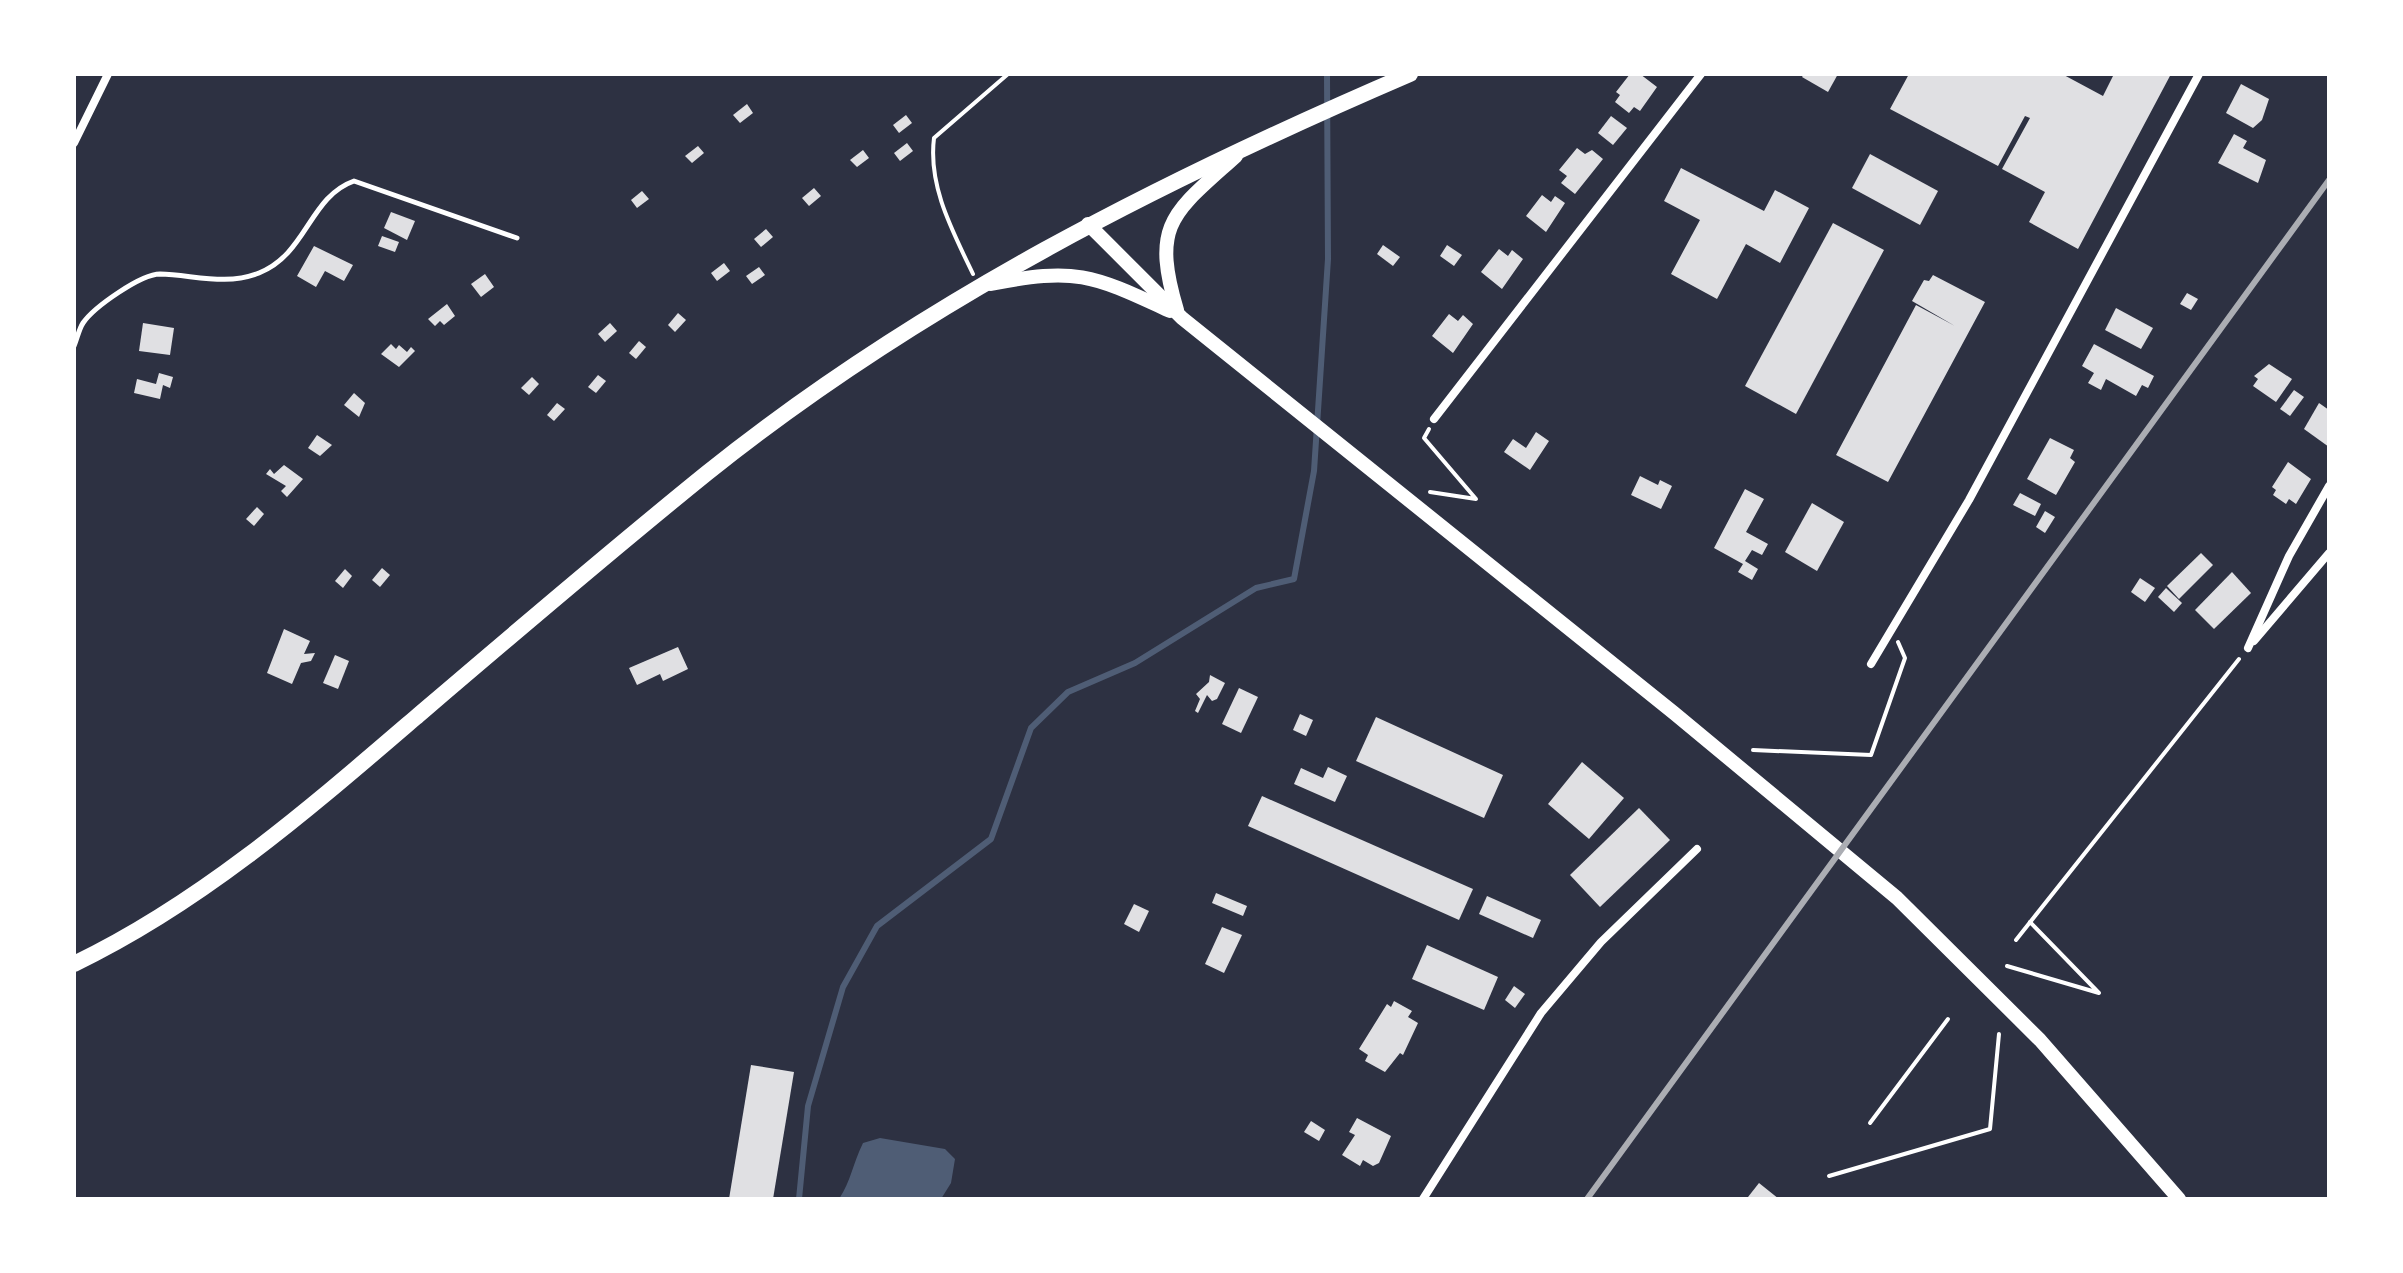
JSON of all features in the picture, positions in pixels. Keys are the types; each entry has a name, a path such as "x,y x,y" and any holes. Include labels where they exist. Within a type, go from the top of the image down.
{"main road":[{"path":"74,964 162,915 297,819 710,471 860,361 979,286 1088,224 1249,144 1410,74"},
{"path":"1179,315 1164,263 1165,245 1174,220 1186,201 1249,144"},
{"path":"1088,224 1179,315 1860,865 2007,1006 2179,1199"},
{"path":"979,286 1045,274 1076,274 1108,282 1179,315"}],"street":[{"path":"74,143 108,74"},
{"path":"1434,419 1701,74"},
{"path":"1871,664 1976,486 2199,74"},
{"path":"2248,648 2283,568 2329,486"},
{"path":"2248,648 2329,554"},
{"path":"1423,1199 1541,1013 1601,942 1697,849"}],"lane":[{"path":"74,346 83,323 93,313 115,294 156,274 220,280 259,273 291,252 333,188 354,181 517,238"}],"path":[{"path":"979,286 951,227 931,166 934,138 1008,74"},
{"path":"1430,492 1476,499 1424,438 1434,419"},
{"path":"1753,750 1871,755 1905,658 1892,629"},
{"path":"2016,940 2248,648"},
{"path":"2007,966 2099,993 2030,922"},
{"path":"1870,1123 1948,1019"},
{"path":"1829,1176 1990,1129 1999,1034"}],"water":[{"path":"880,1138 945,1149 955,1159 951,1183 941,1199 839,1199 863,1143"}],"building":[{"path":"1630,74 1640,74 1657,87 1640,111 1634,107 1629,113 1615,102 1620,95 1616,92"},
{"path":"1804,74 1838,74 1828,92 1802,77"},
{"path":"1909,74 2062,74 2103,96 2114,74 2171,74 2078,249 2029,222 2045,192 2002,169 2030,118 2025,116 1998,166 1890,109"},
{"path":"2241,84 2269,99 2262,120 2253,128 2226,113"},
{"path":"747,104 753,113 740,123 733,115"},
{"path":"906,115 912,123 899,133 893,125"},
{"path":"1611,116 1627,128 1613,145 1598,133"},
{"path":"2234,134 2247,141 2243,148 2266,160 2258,183 2218,163"},
{"path":"907,143 913,151 900,161 894,153"},
{"path":"698,146 704,153 692,163 685,156"},
{"path":"1577,148 1585,154 1592,150 1603,159 1575,194 1561,183 1567,176 1559,170"},
{"path":"863,150 869,158 857,167 850,160"},
{"path":"1870,154 1938,191 1920,225 1852,188"},
{"path":"1681,168 1764,211 1775,190 1809,208 1780,263 1746,244 1717,299 1671,274 1700,220 1664,201"},
{"path":"814,188 821,196 809,206 802,198"},
{"path":"642,191 649,199 637,208 631,200"},
{"path":"1542,195 1551,202 1555,196 1565,203 1546,232 1526,216"},
{"path":"391,212 415,221 407,240 384,228"},
{"path":"1833,223 1884,250 1796,414 1745,386"},
{"path":"766,229 773,237 761,247 754,239"},
{"path":"382,236 399,242 395,252 378,246"},
{"path":"1383,245 1400,257 1393,266 1377,254"},
{"path":"1447,245 1462,255 1454,266 1440,256"},
{"path":"314,246 353,265 344,281 325,271 316,287 297,276"},
{"path":"1499,249 1508,256 1512,250 1523,259 1502,289 1481,272"},
{"path":"724,263 730,271 717,281 711,273"},
{"path":"759,267 765,275 752,284 746,276"},
{"path":"485,274 494,287 481,297 471,284"},
{"path":"1933,275 1985,302 1888,482 1836,455 1916,305 1955,326 1912,301 1924,280 1929,281"},
{"path":"2187,293 2198,299 2191,310 2180,304"},
{"path":"447,304 455,316 444,325 440,321 435,326 428,319"},
{"path":"2116,308 2153,328 2141,349 2105,330"},
{"path":"678,313 686,320 675,332 668,325"},
{"path":"1449,314 1458,321 1463,315 1473,324 1453,353 1432,336"},
{"path":"143,323 174,328 170,355 139,351"},
{"path":"610,323 617,331 605,342 598,334"},
{"path":"639,341 646,347 636,359 629,353"},
{"path":"391,344 396,349 399,345 407,352 411,347 415,351 399,367 381,354"},
{"path":"2094,344 2154,376 2148,388 2142,385 2136,396 2106,379 2101,390 2088,383 2094,373 2082,366"},
{"path":"2269,364 2292,379 2276,402 2253,386 2258,379 2254,376"},
{"path":"159,373 173,377 170,388 163,385 160,399 134,393 137,379 156,384"},
{"path":"598,375 606,381 596,393 588,387"},
{"path":"532,377 539,384 529,395 521,388"},
{"path":"2294,390 2304,397 2290,416 2280,409"},
{"path":"354,393 365,403 359,417 344,405"},
{"path":"557,403 565,409 554,421 547,415"},
{"path":"2319,403 2329,410 2329,447 2304,429"},
{"path":"1536,432 1549,441 1530,470 1504,452 1513,439 1526,448"},
{"path":"317,435 332,445 320,456 308,448"},
{"path":"2050,438 2074,450 2070,458 2075,462 2056,495 2027,479"},
{"path":"2288,462 2311,479 2296,504 2289,499 2286,504 2273,495 2276,490 2272,487"},
{"path":"284,465 303,479 287,497 281,491 286,486 266,474 270,469 274,474"},
{"path":"1640,476 1658,485 1660,480 1672,486 1661,509 1631,495"},
{"path":"1745,489 1764,499 1746,532 1768,544 1762,555 1752,550 1745,561 1758,569 1752,580 1738,572 1743,564 1714,548"},
{"path":"2020,493 2041,504 2035,516 2013,505"},
{"path":"1812,503 1844,522 1817,571 1785,552"},
{"path":"257,507 264,514 254,526 246,519"},
{"path":"2045,511 2055,517 2045,533 2036,527"},
{"path":"2201,553 2213,565 2179,599 2167,586"},
{"path":"382,568 390,575 380,587 372,580"},
{"path":"345,569 352,576 343,588 335,581"},
{"path":"2232,572 2251,593 2214,629 2195,610"},
{"path":"2140,578 2155,588 2145,602 2131,592"},
{"path":"2166,588 2182,603 2174,612 2158,597"},
{"path":"284,629 310,641 304,654 315,653 311,661 301,663 292,684 267,673"},
{"path":"678,647 688,669 663,681 660,674 637,685 629,668"},
{"path":"335,655 349,661 338,689 323,683"},
{"path":"1210,675 1225,683 1217,699 1212,701 1207,695 1198,713 1195,711 1200,699 1196,694 1209,682"},
{"path":"1239,688 1258,697 1241,733 1222,724"},
{"path":"1300,714 1313,720 1306,736 1293,730"},
{"path":"1376,717 1503,775 1484,818 1356,761"},
{"path":"1582,762 1624,798 1589,839 1548,804"},
{"path":"1328,767 1347,776 1335,802 1294,784 1301,768 1323,778"},
{"path":"1262,796 1473,889 1459,920 1248,826"},
{"path":"1639,808 1670,840 1600,907 1570,875"},
{"path":"1216,893 1247,906 1243,916 1212,903"},
{"path":"1487,896 1541,920 1533,938 1479,914"},
{"path":"1134,904 1149,911 1139,932 1124,924"},
{"path":"1222,927 1242,935 1224,973 1205,964"},
{"path":"1427,945 1498,977 1484,1010 1412,979"},
{"path":"1514,986 1525,994 1515,1008 1505,1000"},
{"path":"1394,1001 1412,1011 1408,1017 1418,1023 1403,1055 1400,1053 1385,1072 1365,1061 1368,1055 1359,1049 1387,1004 1391,1007"},
{"path":"751,1065 794,1072 773,1199 729,1199"},
{"path":"1357,1118 1391,1136 1379,1163 1373,1166 1363,1160 1360,1166 1342,1155 1355,1135 1349,1132"},
{"path":"1311,1121 1325,1130 1319,1141 1304,1132"},
{"path":"1759,1183 1779,1199 1748,1197"}],"waterway":[{"path":"799,1199 808,1106 843,987 877,926 991,839 1031,728 1068,692 1135,663 1256,588 1294,579 1314,471 1328,259 1327,74"}],"railway":[{"path":"1587,1199 2329,180"}]}
